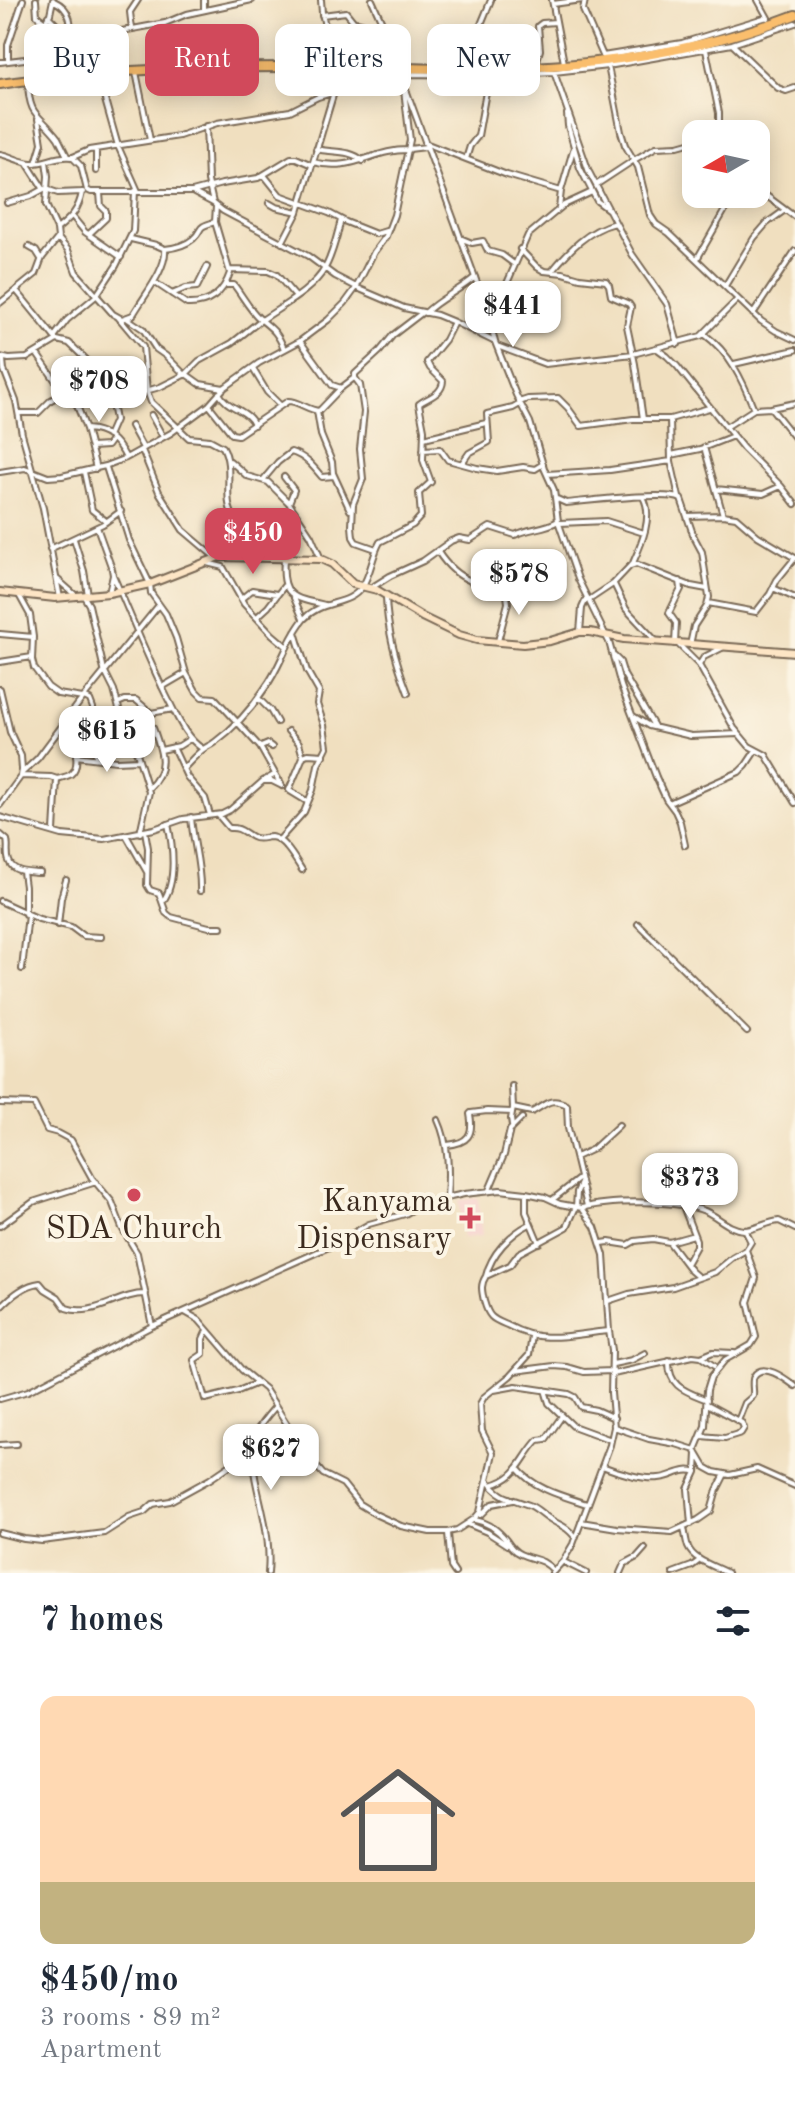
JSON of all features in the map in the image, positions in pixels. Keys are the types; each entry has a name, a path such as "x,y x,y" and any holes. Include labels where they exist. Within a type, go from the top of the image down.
{"main road":[{"path":"540,67 606,61 682,48 769,20 795,15"},
{"path":"129,70 275,67"},
{"path":"0,84 24,80"}],"street":[{"path":"8,61 8,45 23,0"},
{"path":"36,0 37,16 53,24"},
{"path":"44,24 53,0 64,6 72,24"},
{"path":"132,29 130,12 138,0"},
{"path":"204,0 204,10"},
{"path":"129,30 252,0"},
{"path":"321,0 324,24"},
{"path":"372,0 382,24"},
{"path":"481,24 491,0"},
{"path":"565,65 552,2 581,0 606,61 621,132 638,167 653,220 753,314 795,340"},
{"path":"758,0 769,20"},
{"path":"322,15 346,12 351,20 367,24"},
{"path":"540,24 556,22"},
{"path":"540,73 606,61 706,50 795,23"},
{"path":"732,44 778,88 786,91 795,88"},
{"path":"590,62 599,49"},
{"path":"706,50 719,120"},
{"path":"0,62 24,58"},
{"path":"136,70 150,140"},
{"path":"554,72 596,185 632,254 667,304 678,344"},
{"path":"29,96 29,104 38,119 56,136 63,150 81,166"},
{"path":"60,598 34,470 2,358 27,358 56,338 74,314 100,290 132,236 136,193 104,96"},
{"path":"0,154 27,163 70,157 96,149 179,136 206,126 290,111 321,96"},
{"path":"282,243 298,212 333,96"},
{"path":"0,472 25,468 54,477 96,469 126,458 163,437 209,405 224,388 328,320 356,288 388,230 398,202 409,150 406,96"},
{"path":"408,96 487,310 496,344 530,422 555,496 558,522 578,579 606,636 653,771 680,822 685,845"},
{"path":"466,159 470,146 478,136 485,96"},
{"path":"567,113 580,168 597,201 611,211"},
{"path":"36,163 42,143 38,119"},
{"path":"154,282 182,303 198,304 211,300 229,277 230,270 215,222 215,205 209,186 206,126"},
{"path":"7,203 45,190 58,193 192,192 264,175 291,158 312,164 349,165 387,152 426,145 512,177 561,191"},
{"path":"596,185 656,147 682,145"},
{"path":"558,209 574,148"},
{"path":"96,149 96,171"},
{"path":"316,149 350,153 363,161"},
{"path":"61,156 63,150"},
{"path":"57,229 72,216 85,191 80,154"},
{"path":"46,161 46,208 57,229 58,238 68,250 76,272 143,347 144,392 153,405 189,438 210,440 223,447 228,459 230,513 238,523 287,559"},
{"path":"27,163 45,190"},
{"path":"310,172 323,165"},
{"path":"264,175 280,195 376,234 388,230"},
{"path":"192,192 308,256 356,288 404,308 454,322 545,364 633,354 678,344 704,334 738,299"},
{"path":"486,337 492,329 495,311 520,249 530,232 558,209 592,192"},
{"path":"89,234 107,215 101,206 100,193"},
{"path":"127,199 136,193"},
{"path":"770,199 795,217"},
{"path":"269,203 298,212"},
{"path":"697,259 727,208"},
{"path":"725,286 754,238 767,223 785,210"},
{"path":"72,216 89,234 121,257"},
{"path":"132,236 165,249 175,248 193,239 201,226 215,222"},
{"path":"16,290 56,338 69,343 99,372 130,392 144,392 186,374 199,361 232,343 307,288 325,268 342,222"},
{"path":"552,271 587,235 616,223"},
{"path":"0,303 36,274 41,259 58,238"},
{"path":"460,238 469,243 483,241 488,251 501,254 514,264"},
{"path":"29,247 41,259"},
{"path":"126,328 163,265 165,249"},
{"path":"520,249 540,269 608,282 611,296 629,304 631,307 626,324 643,419"},
{"path":"753,314 795,251"},
{"path":"172,294 197,287 207,267"},
{"path":"230,270 268,271 277,275 295,296"},
{"path":"229,277 262,320 277,334 284,349"},
{"path":"209,405 232,434 242,433 291,400 317,411 322,409 393,335 475,277"},
{"path":"225,285 234,285"},
{"path":"487,310 495,311"},
{"path":"118,317 130,318 143,329 156,349 200,384 224,388"},
{"path":"183,769 203,749 217,741 258,698 303,621 316,608 344,601 362,587 380,542 413,525 421,516 419,493 431,482 424,466 419,404 433,397 443,384 427,362 445,340 454,322"},
{"path":"704,334 734,364 754,409"},
{"path":"300,341 332,385 341,388"},
{"path":"655,348 677,366 709,408 795,504"},
{"path":"734,364 795,350"},
{"path":"37,354 64,393"},
{"path":"253,368 267,392 280,405"},
{"path":"18,413 38,413 51,400 99,372"},
{"path":"91,447 107,446 115,420 109,378"},
{"path":"351,512 363,474 360,449 363,403 360,385 355,378"},
{"path":"71,390 86,429 96,469"},
{"path":"219,393 224,402 251,417 254,425"},
{"path":"513,408 516,395"},
{"path":"462,463 469,453 489,442 488,413 513,408 528,399 558,398 581,426 670,419 709,408"},
{"path":"726,427 754,409 795,403"},
{"path":"771,408 795,438"},
{"path":"317,411 334,476 351,512 354,540 376,549"},
{"path":"151,415 163,437"},
{"path":"670,419 671,458 679,497 702,552 707,589 708,603 694,626 690,645"},
{"path":"424,438 486,423"},
{"path":"131,426 159,492 183,530 215,557 321,559 332,564 353,584 386,595 459,635 497,643 544,642 580,632 677,644 795,652"},
{"path":"86,429 99,430 110,437 120,446 126,458"},
{"path":"547,474 610,470 671,458 733,436"},
{"path":"704,447 723,515"},
{"path":"423,450 440,449 448,460 497,471 523,467 535,469 543,464"},
{"path":"263,480 291,452 301,456 322,477 334,476"},
{"path":"228,459 247,476 268,482 289,503 311,536 321,559"},
{"path":"105,466 129,540 150,584 153,599 171,625 186,673 200,695 215,698 261,747 282,786"},
{"path":"84,472 92,510 106,521"},
{"path":"284,477 294,490 289,503"},
{"path":"716,489 763,494 781,486"},
{"path":"555,496 566,503 645,499 650,496 679,497"},
{"path":"638,564 644,533 645,499"},
{"path":"558,522 566,503"},
{"path":"50,549 97,527 121,511"},
{"path":"687,516 736,517 758,536 795,558 756,612 708,603"},
{"path":"371,588 438,552 451,541 459,538 470,540 488,527 515,535 558,522 606,521 644,533"},
{"path":"0,592 60,598 109,593 150,584 215,557 221,551 227,533 238,523"},
{"path":"97,527 136,632 162,687 190,739 203,749"},
{"path":"74,539 84,571 85,596 105,673 148,789 142,832 148,848 148,888 159,893 169,917 221,927"},
{"path":"580,632 582,608 588,599 613,584 630,566 641,544"},
{"path":"438,552 461,577 481,584 516,587 522,593"},
{"path":"287,559 285,585 303,621"},
{"path":"205,563 223,567 241,599 287,648"},
{"path":"630,566 638,564 691,586 707,589"},
{"path":"109,593 113,575"},
{"path":"57,579 85,596"},
{"path":"680,581 681,589 669,613 677,626 677,644 699,665 738,734 749,746 769,759 795,803"},
{"path":"613,584 626,609 658,642"},
{"path":"257,617 285,585"},
{"path":"497,643 508,603 506,587"},
{"path":"773,588 795,598"},
{"path":"241,599 252,590 277,594"},
{"path":"18,594 30,615 34,668 48,687 62,695 90,700 96,758"},
{"path":"386,595 391,639 408,693"},
{"path":"292,596 325,605"},
{"path":"0,805 81,698 159,605"},
{"path":"279,840 300,819 313,790 327,742 318,708 319,692 307,671 295,632"},
{"path":"0,634 33,637"},
{"path":"287,648 300,645"},
{"path":"699,665 704,657 725,647"},
{"path":"613,656 620,662 624,675 654,726"},
{"path":"0,662 32,657"},
{"path":"162,687 186,673"},
{"path":"0,689 3,718 21,756 22,775"},
{"path":"116,696 139,702 151,713"},
{"path":"258,698 277,722"},
{"path":"118,703 125,700"},
{"path":"120,714 173,709"},
{"path":"632,714 641,722 698,737 738,734"},
{"path":"22,775 57,779 74,772 76,756 66,720"},
{"path":"148,789 161,769 161,750 153,728"},
{"path":"288,731 304,754"},
{"path":"161,750 190,739"},
{"path":"261,747 268,744 272,747"},
{"path":"173,747 183,769 203,795 207,814"},
{"path":"669,803 739,772 756,750"},
{"path":"304,754 324,755"},
{"path":"289,790 304,754"},
{"path":"76,756 116,761 139,760"},
{"path":"0,817 54,832 97,839 126,835 191,817 218,815 230,810 247,793 275,775"},
{"path":"54,832 57,779"},
{"path":"145,780 155,782"},
{"path":"263,781 272,781 308,802"},
{"path":"218,815 229,828 237,827 259,839 271,837 279,840 302,870"},
{"path":"191,817 199,860 200,891"},
{"path":"163,901 170,888 171,875 172,845 168,824"},
{"path":"0,834 9,844 9,863 23,872 40,873"},
{"path":"126,835 147,872"},
{"path":"22,969 27,914 23,872"},
{"path":"58,925 66,880"},
{"path":"0,901 27,914 74,928 83,936 101,937"},
{"path":"638,924 747,1032"},
{"path":"512,1086 512,1126"},
{"path":"447,1145 465,1141 471,1129 471,1113 532,1112 545,1102 565,1103 568,1107 568,1128 580,1181 580,1207 568,1225 519,1253 510,1265 486,1276"},
{"path":"0,1103 34,1104 47,1130 64,1136 74,1144 82,1163 110,1198 136,1251 152,1326"},
{"path":"489,1190 504,1155 508,1134 522,1118"},
{"path":"438,1120 447,1145 447,1198"},
{"path":"576,1157 589,1152 619,1125"},
{"path":"552,1200 580,1181"},
{"path":"468,1524 487,1532 521,1555 544,1561 553,1572 563,1561 575,1537 611,1440 614,1427 611,1393 613,1364 602,1243 580,1207 577,1192 580,1181"},
{"path":"0,1226 33,1202 96,1182"},
{"path":"0,1399 28,1391 152,1326 338,1242 369,1224 405,1214 424,1203 447,1198 489,1190 526,1193 580,1207 645,1202 704,1211 724,1224 745,1230 779,1221 795,1229"},
{"path":"526,1193 526,1212 539,1243"},
{"path":"683,1206 696,1246 687,1265 686,1282"},
{"path":"530,1224 516,1232 501,1247 489,1266 481,1287 491,1318 532,1336 551,1338 609,1331"},
{"path":"607,1301 629,1294 663,1290 715,1272 746,1250 751,1242 745,1230"},
{"path":"602,1243 628,1245 653,1239 669,1242 694,1235"},
{"path":"669,1242 699,1277"},
{"path":"714,1368 751,1345 756,1337 748,1302 756,1278 746,1250"},
{"path":"0,1308 9,1297 38,1283 58,1297 66,1308 76,1311 146,1294"},
{"path":"185,1312 199,1320 267,1391 316,1467 343,1484 359,1504 377,1515 401,1526 448,1532 468,1524 492,1504 513,1500"},
{"path":"207,1330 203,1339 203,1354 194,1362 205,1399 257,1383"},
{"path":"512,1548 484,1521 480,1513 493,1453 482,1431 480,1404 529,1355 532,1336"},
{"path":"515,1371 554,1366 584,1372 613,1372 669,1360 701,1357 713,1352 735,1353"},
{"path":"691,1524 688,1489 696,1472 696,1451 705,1426 709,1382 714,1368 713,1352"},
{"path":"613,1364 645,1353"},
{"path":"701,1357 714,1368"},
{"path":"669,1360 669,1372 674,1381 742,1423 744,1428 738,1435 725,1438 701,1436"},
{"path":"738,1421 745,1403 753,1396 753,1379 757,1373 778,1374 795,1386"},
{"path":"494,1390 516,1386 569,1394 581,1407 614,1418"},
{"path":"545,1390 549,1403 562,1416 578,1428 611,1440"},
{"path":"268,1573 263,1510 254,1481 254,1442 259,1428 275,1407"},
{"path":"491,1485 508,1479 532,1446 538,1440 546,1439 562,1416"},
{"path":"614,1427 696,1451 708,1470 735,1474 757,1469 795,1486"},
{"path":"0,1533 42,1541 104,1533 153,1504 170,1501 210,1479 235,1462 254,1442"},
{"path":"0,1445 17,1444"},
{"path":"602,1466 656,1478 687,1469 696,1472"},
{"path":"517,1468 541,1487 587,1504"},
{"path":"581,1522 672,1532 711,1511 725,1474"},
{"path":"487,1480 513,1500 563,1524 575,1537"},
{"path":"474,1519 484,1521"},
{"path":"684,1527 689,1550 727,1573"},
{"path":"448,1532 451,1567 455,1573"},
{"path":"620,1573 624,1564 645,1548"},
{"path":"673,1573 692,1566 700,1559"},
{"path":"563,1561 586,1573"},
{"path":"692,1566 697,1573"}],"shaded area":[{"name":"Kanyama Dispensary","path":"478,1198 482,1236 463,1238 459,1200"}],"place":[{"name":"SDA Church","path":"134,1195"},
{"name":"Kanyama Dispensary","path":"470,1218"}]}
